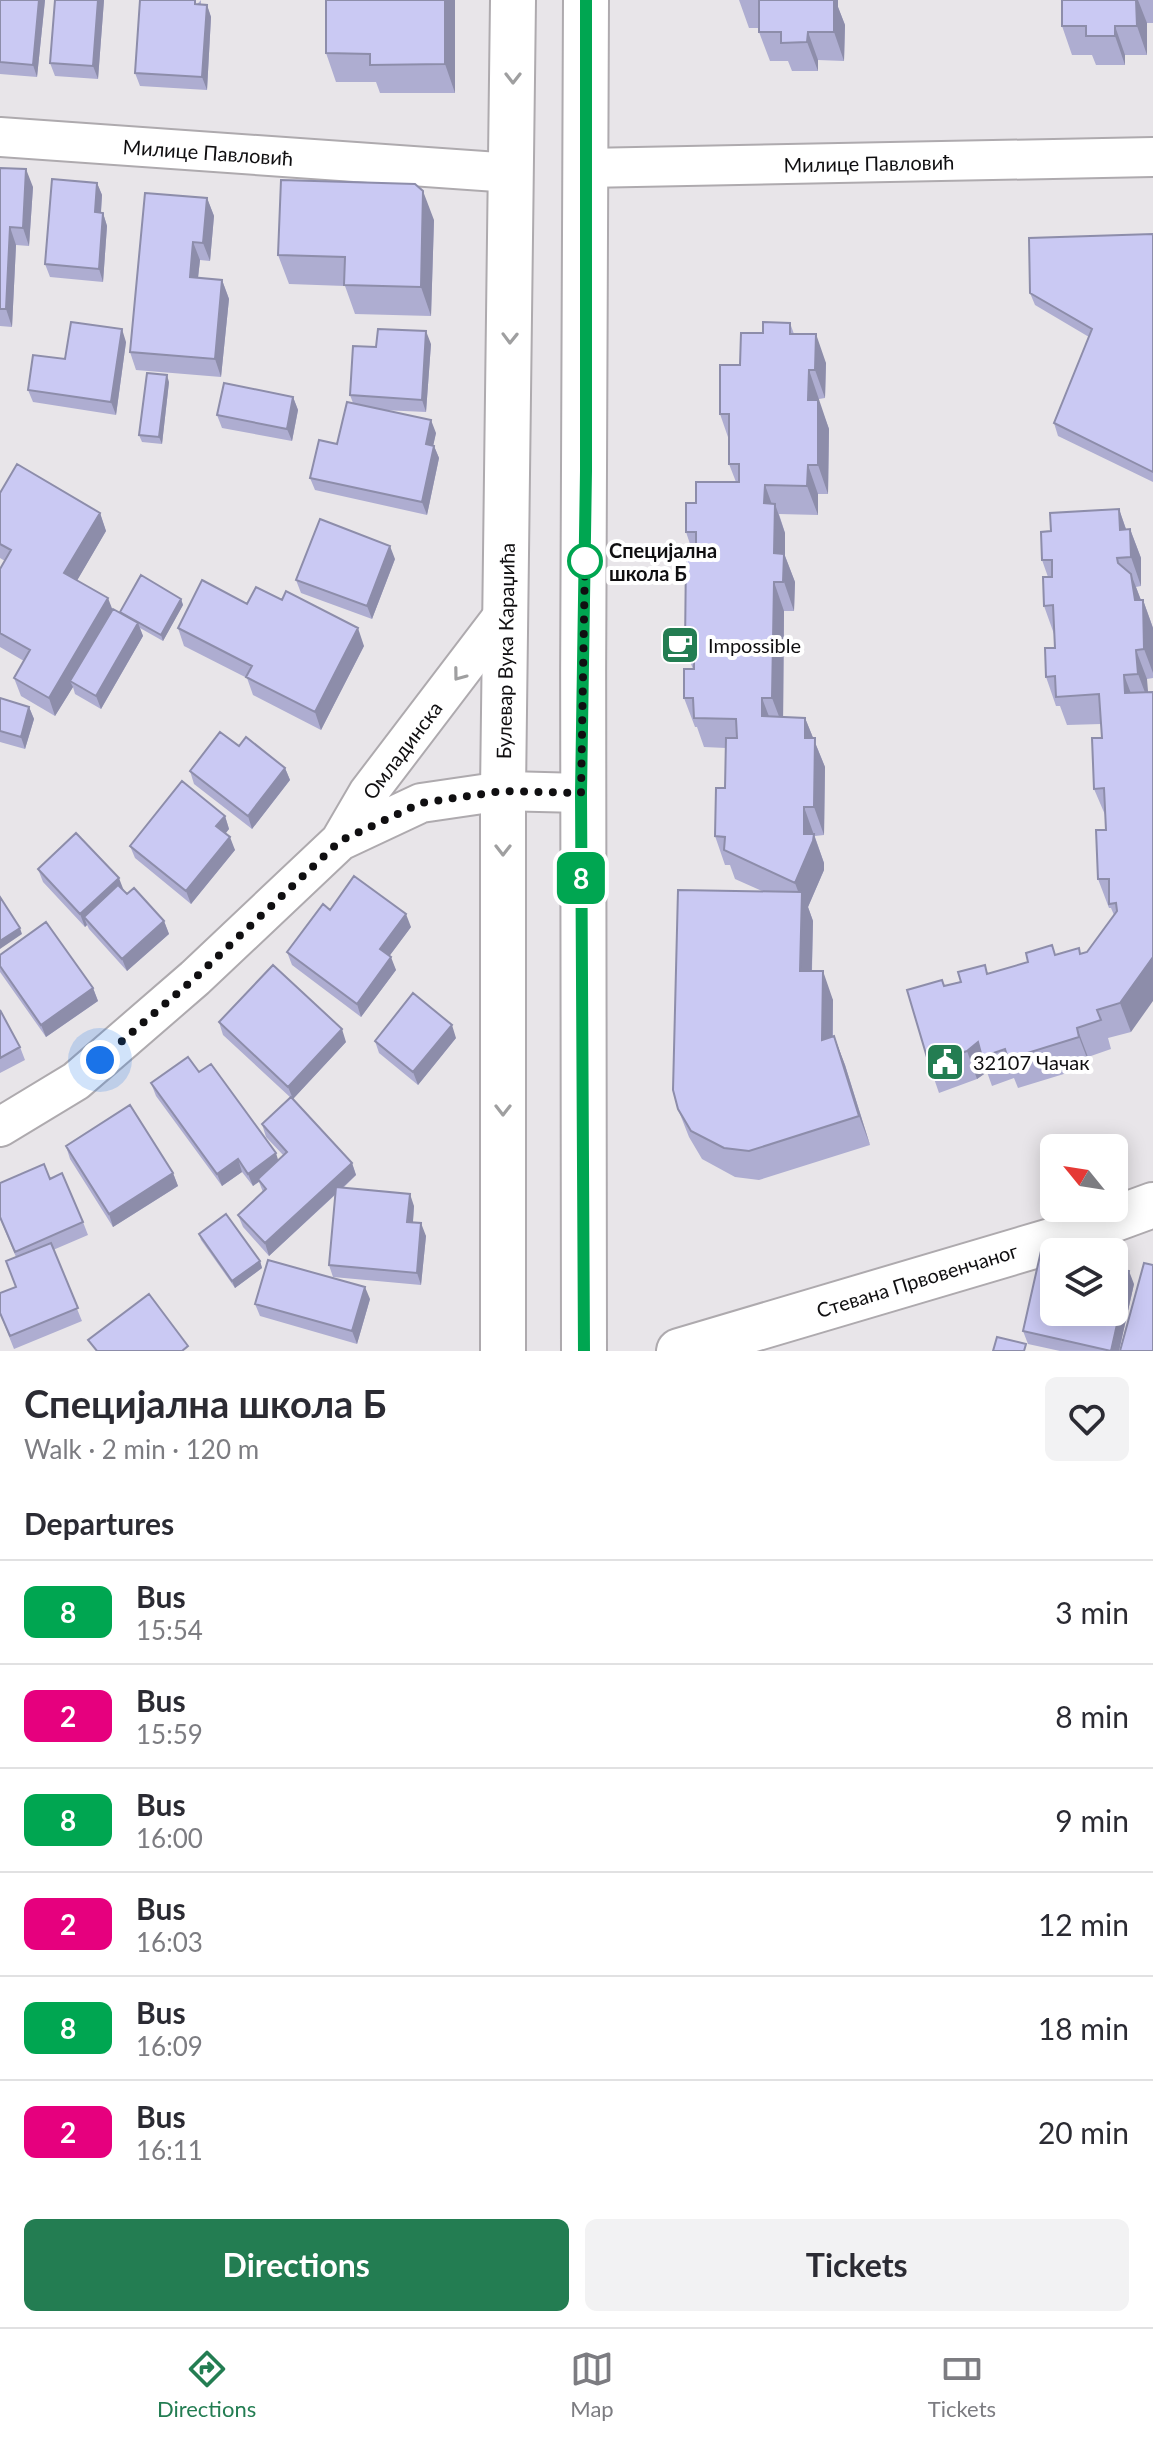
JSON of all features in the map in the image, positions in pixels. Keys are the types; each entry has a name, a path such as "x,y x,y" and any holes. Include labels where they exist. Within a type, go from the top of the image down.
{"street":[{"name":"Булевар Вука Караџића","path":"503,1351 503,791 513,0"},
{"path":"584,1351 581,793 586,471 586,0"},
{"name":"Милице Павловић","path":"0,137 512,173"},
{"name":"Милице Павловић","path":"585,168 1153,157"},
{"name":"Омладинска","path":"0,1127 76,1081 195,978 340,841 368,793 505,613"},
{"path":"340,841 421,803 503,791 581,793"},
{"name":"Стевана Првовенчаног","path":"679,1351 1071,1235 1153,1205"}],"building":[{"path":"0,0 39,0 33,65 0,62"},
{"path":"55,0 98,0 93,66 50,63"},
{"path":"140,0 195,0 195,4 207,5 202,77 135,73"},
{"path":"326,0 445,0 445,64 370,65 370,54 326,53"},
{"path":"759,0 834,0 834,32 808,32 807,42 781,43 781,32 759,32"},
{"path":"1062,0 1136,0 1137,26 1115,26 1115,36 1086,36 1086,26 1062,26"},
{"path":"0,168 26,169 23,228 10,227 6,309 0,309"},
{"path":"52,179 97,183 95,212 103,213 99,269 45,264"},
{"path":"281,180 415,184 423,191 421,287 344,285 345,257 278,255"},
{"path":"145,193 207,198 203,243 193,242 190,277 222,280 215,359 130,352"},
{"path":"1153,234 1153,472 1054,423 1092,329 1030,293 1029,238"},
{"path":"71,322 122,329 111,402 28,390 33,355 65,359"},
{"path":"763,322 790,323 790,334 816,334 815,370 809,370 808,400 818,400 818,465 808,465 807,486 765,485 764,503 775,504 774,553 784,554 783,582 774,582 772,698 762,698 762,716 805,718 805,738 815,738 814,807 804,807 804,834 814,834 795,883 724,850 725,837 715,836 716,788 725,788 726,738 737,738 736,719 694,718 693,698 684,698 684,669 694,669 694,648 685,648 686,553 696,553 696,532 686,532 686,503 696,503 696,482 739,482 739,464 729,464 729,414 720,414 720,365 740,365 741,333 763,333"},
{"path":"378,329 426,331 422,400 350,395 353,346 376,347"},
{"path":"147,373 167,375 159,437 139,435"},
{"path":"224,383 293,397 287,429 217,415"},
{"path":"347,402 431,420 426,444 434,446 422,502 310,478 319,440 337,444"},
{"path":"17,464 100,513 64,573 108,598 49,698 14,678 30,650 0,633 0,569 11,550 0,544 0,493"},
{"path":"1119,509 1120,530 1130,529 1131,557 1117,558 1118,563 1131,574 1135,600 1143,600 1144,649 1136,650 1138,674 1124,675 1125,693 1153,692 1153,957 1120,1003 1097,1010 1101,1020 1077,1028 1079,1037 1008,1059 1005,1049 982,1057 978,1042 967,1051 929,1064 907,990 942,980 944,986 961,982 958,972 985,965 987,974 1028,962 1026,953 1052,945 1055,955 1079,948 1080,954 1087,952 1117,911 1116,903 1109,904 1109,879 1098,879 1096,830 1106,830 1104,788 1094,789 1092,738 1102,738 1099,694 1056,697 1055,676 1046,677 1045,648 1055,648 1053,605 1044,606 1043,577 1052,577 1052,560 1042,560 1041,532 1051,531 1050,513"},
{"path":"320,519 390,546 367,606 296,580"},
{"path":"141,575 181,599 161,635 120,612"},
{"path":"202,580 247,604 256,587 282,600 286,591 358,628 315,712 246,677 252,666 178,628"},
{"path":"113,609 138,623 96,696 70,681"},
{"path":"0,698 29,707 21,737 0,731"},
{"path":"220,732 239,746 246,737 285,768 248,816 190,771"},
{"path":"182,781 225,816 216,826 230,837 186,891 130,846"},
{"path":"76,833 119,878 80,914 38,869"},
{"path":"354,876 406,914 380,949 391,957 357,1004 287,952 323,904 330,910"},
{"path":"118,885 127,894 134,888 164,921 122,959 84,917"},
{"path":"678,890 802,892 800,971 823,971 822,1040 834,1036 859,1116 749,1151 724,1148 691,1131 678,1109 673,1090"},
{"path":"0,897 20,928 0,941"},
{"path":"46,922 93,988 41,1025 0,966 0,955"},
{"path":"273,965 342,1029 288,1087 219,1022"},
{"path":"413,993 452,1025 413,1072 375,1041"},
{"path":"0,1010 20,1047 0,1058"},
{"path":"188,1057 199,1072 211,1064 276,1153 248,1174 238,1159 217,1174 151,1083"},
{"path":"291,1097 352,1163 265,1243 238,1215 266,1189 258,1179 287,1152 262,1124"},
{"path":"130,1105 173,1173 109,1214 66,1146"},
{"path":"44,1164 50,1179 62,1173 83,1222 15,1252 0,1217 0,1183"},
{"path":"336,1187 410,1194 407,1222 421,1223 417,1273 329,1265"},
{"path":"226,1214 260,1261 232,1281 199,1234"},
{"path":"51,1243 78,1308 10,1336 0,1313 0,1293 16,1287 6,1261"},
{"path":"1040,1255 1040,1326 1117,1326 1111,1351 1023,1331"},
{"path":"268,1260 365,1287 352,1331 255,1304"},
{"path":"1144,1263 1153,1265 1153,1351 1120,1351"},
{"path":"149,1294 188,1346 182,1351 97,1351 88,1340"},
{"path":"997,1337 1026,1344 1024,1351 993,1351"}],"bus line":[{"name":"8","path":"584,1351 581,793 586,471 586,0"}],"place":[{"name":"Специјална школа Б","path":"585,561"},
{"name":"Impossible","path":"680,645"},
{"name":"32107 Чачак","path":"945,1062"}],"route":[{"path":"100,1060 195,978 340,841 421,803 503,791 581,793 585,561"}]}
